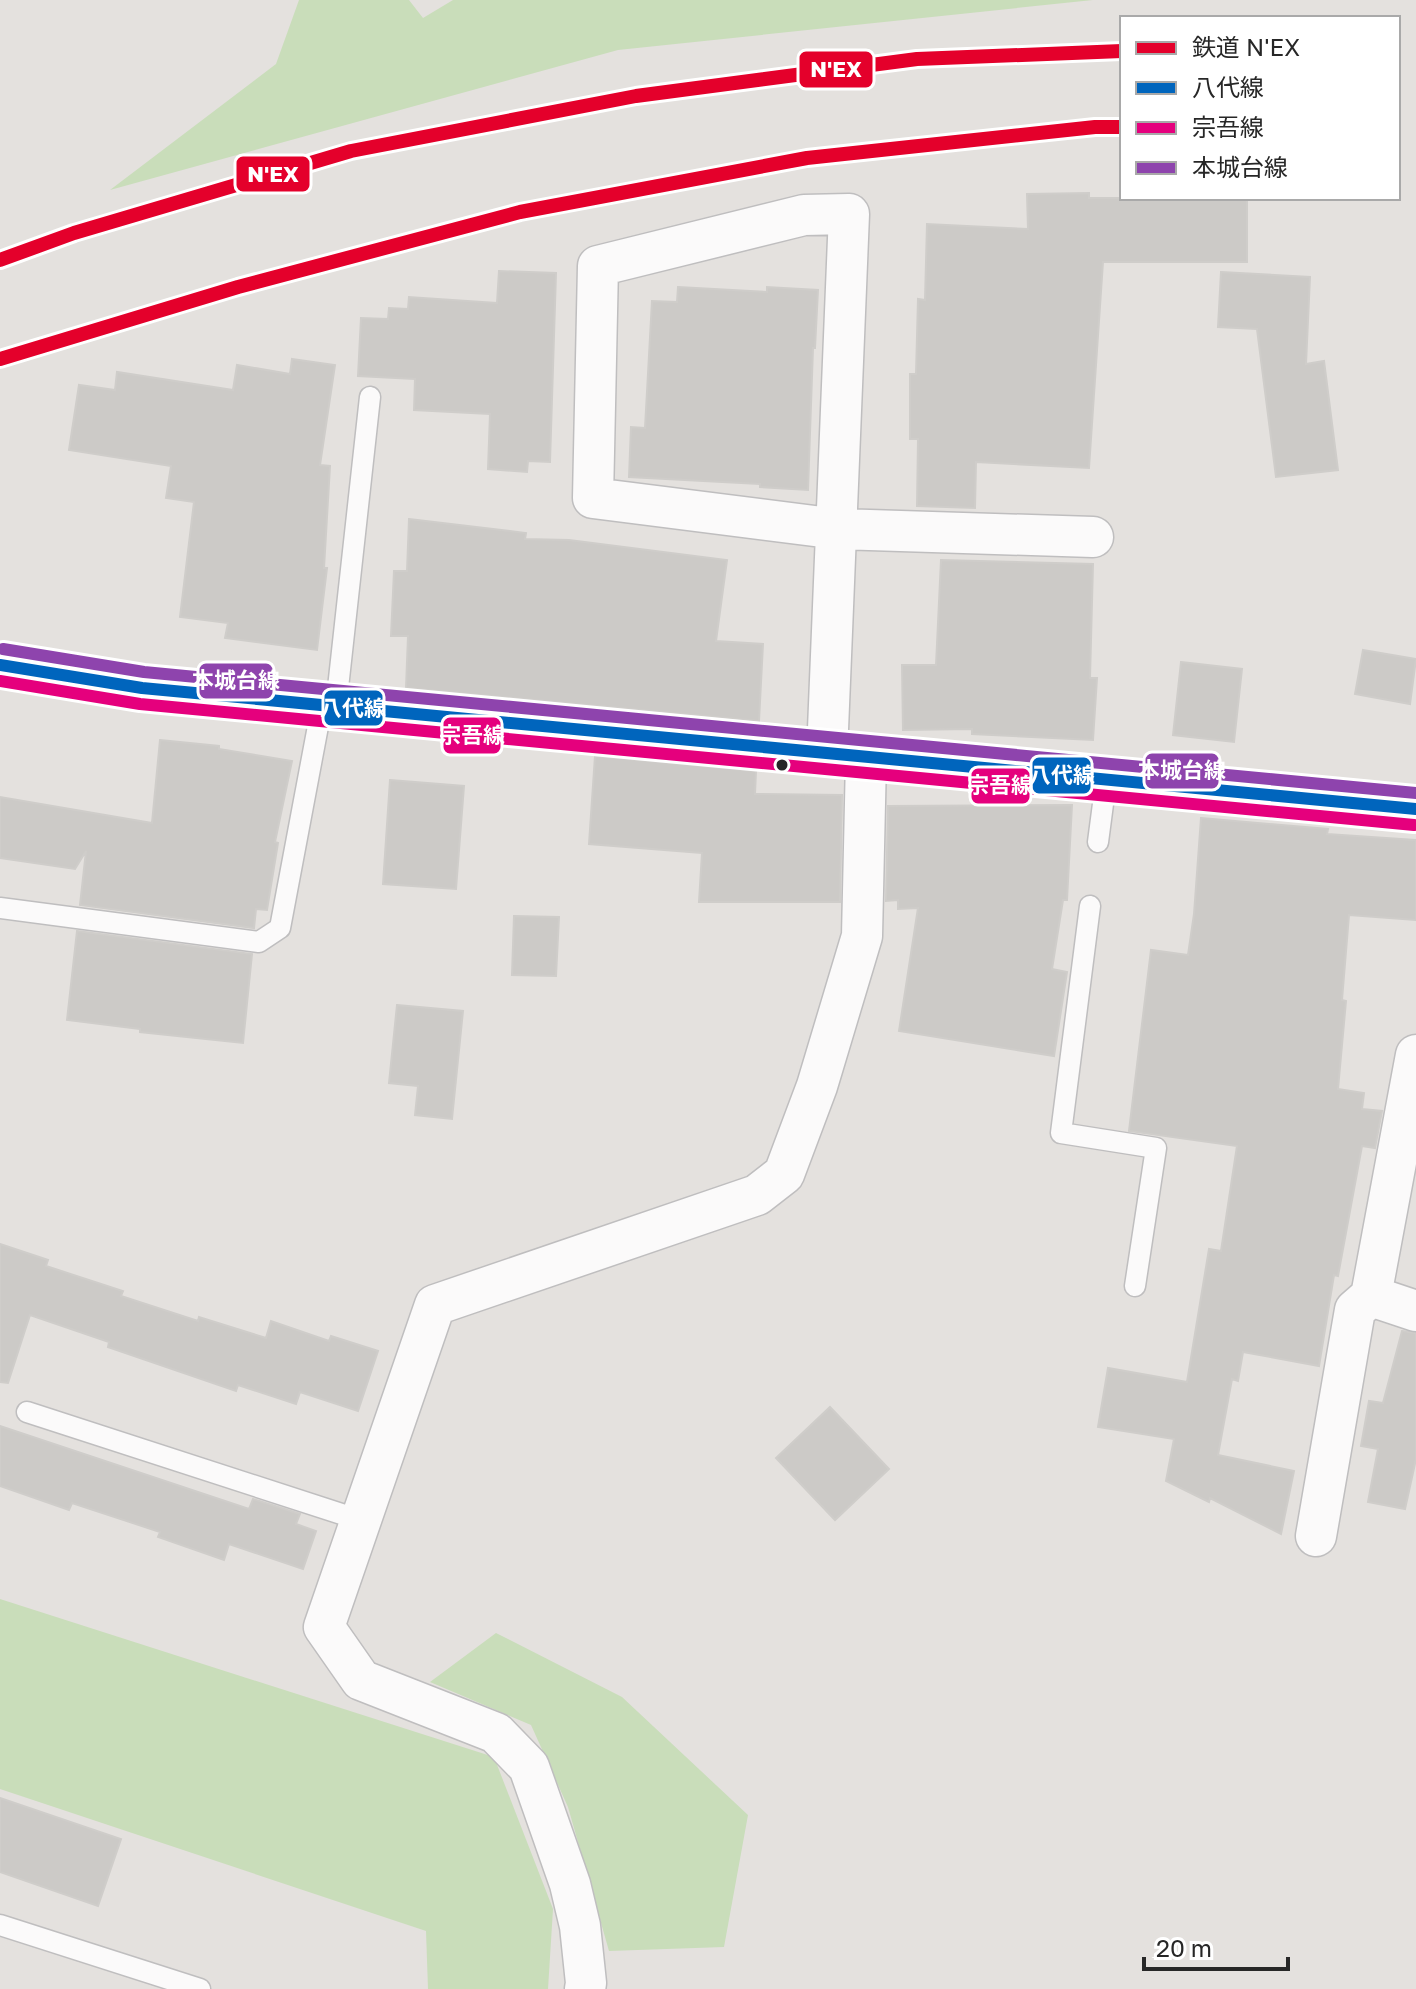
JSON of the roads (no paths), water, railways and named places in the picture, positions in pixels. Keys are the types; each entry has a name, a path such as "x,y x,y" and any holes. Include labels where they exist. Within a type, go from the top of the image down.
{"street":[{"path":"585,1989 580,1926 570,1884 529,1767 496,1733 361,1680 324,1627 435,1305 757,1195 784,1174 817,1086 862,936 846,756 838,529 849,214 804,215 598,266 593,498 838,529 1093,537"},
{"path":"0,665 142,688 1416,809"},
{"path":"1316,1536 1355,1310 1371,1296 1416,1055"},
{"path":"1371,1296 1416,1311"}],"lane":[{"path":"0,908 259,942 280,928 329,706 370,397"},
{"path":"1098,842 1106,781"},
{"path":"1090,906 1061,1133 1156,1148 1135,1286"},
{"path":"27,1412 360,1520"},
{"path":"0,1925 200,1989"}],"rail line":[{"name":"N'EX","path":"0,260 74,233 351,151 636,96 917,59 1120,51"},
{"name":"N'EX","path":"0,359 238,287 520,212 807,158 1095,127 1120,127"}]}
